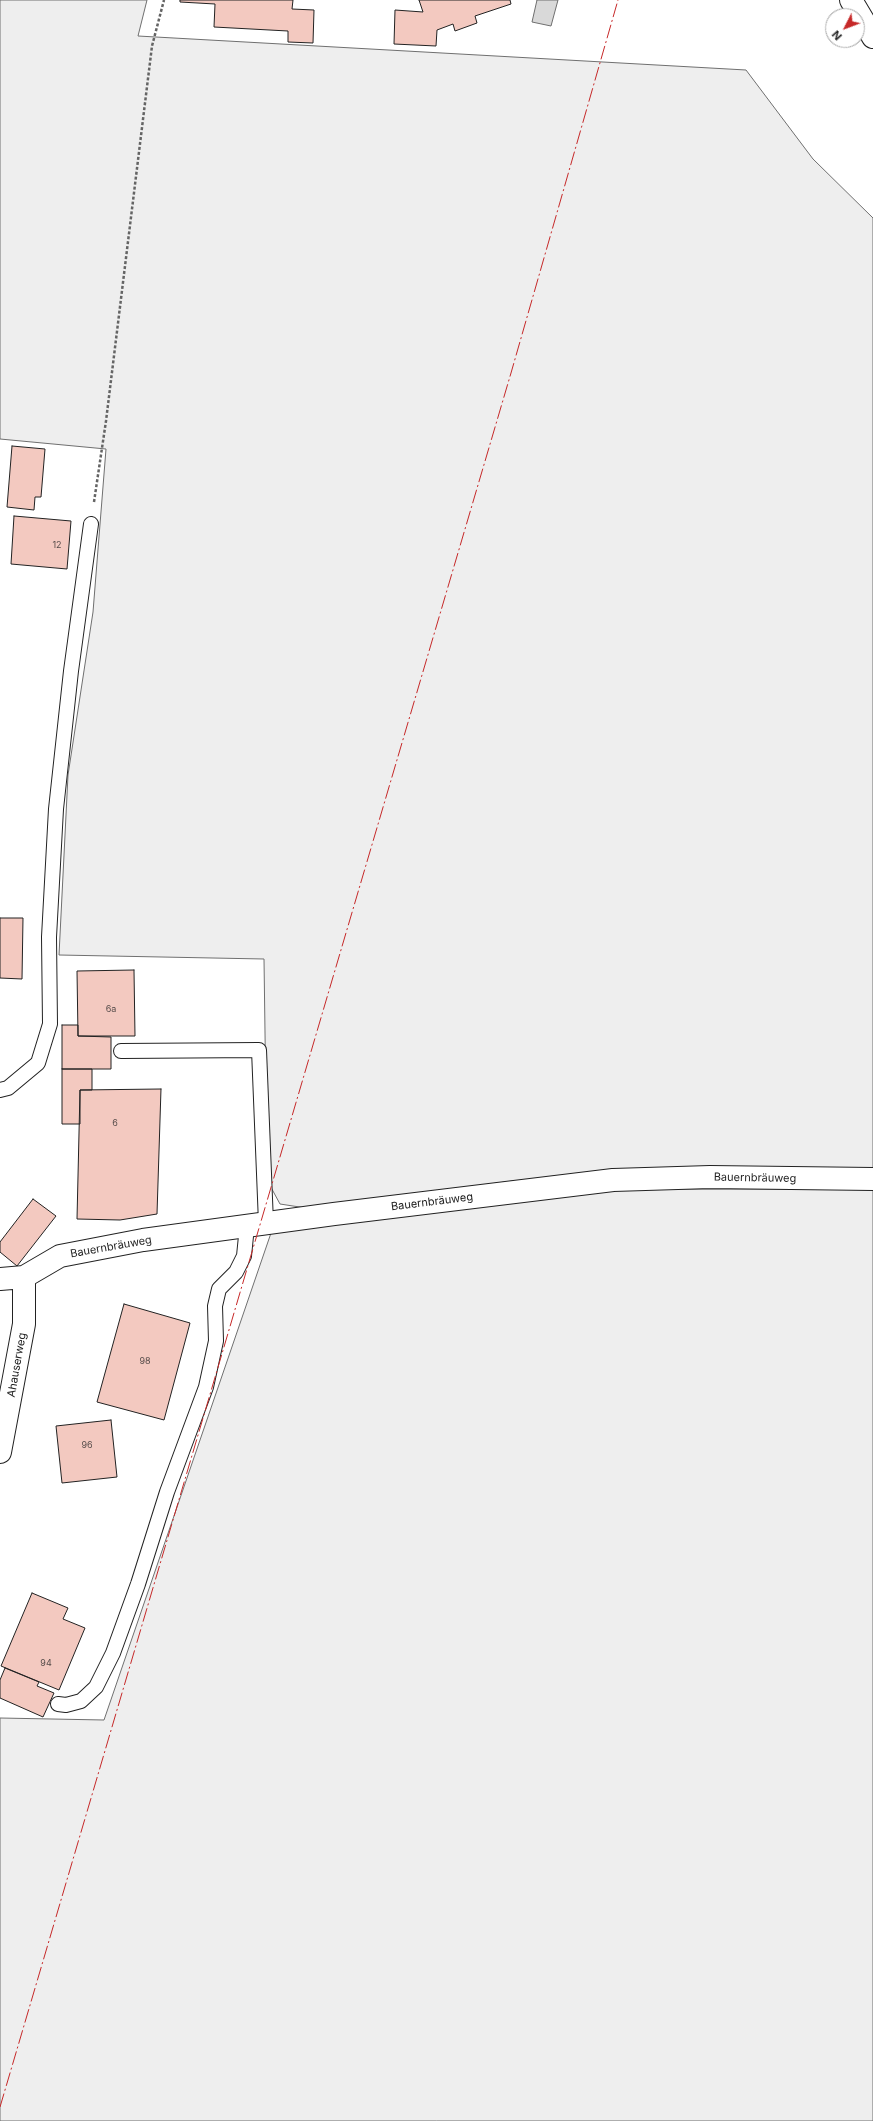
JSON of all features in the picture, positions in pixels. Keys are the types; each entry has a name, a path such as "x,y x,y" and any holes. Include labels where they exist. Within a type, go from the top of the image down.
{"street":[{"path":"851,0 873,37"},
{"name":"Bauernbräuweg","path":"0,1279 24,1277 60,1256 143,1240 256,1224 613,1180 710,1177 873,1179"},
{"name":"Ahauserweg","path":"0,1452 24,1324 24,1277"}],"lane":[{"path":"0,1090 8,1088 38,1063 50,1024 49,937 56,809 71,672 91,524"},
{"path":"58,1704 66,1705 81,1702 96,1687 113,1653 138,1584 167,1492 206,1387 216,1341 216,1306 219,1289 236,1272 244,1256 256,1224 259,1050 121,1051"}],"path":[{"path":"91,524 106,421 152,46 164,0"}],"shaded area":[{"path":"0,0 147,0 138,36 746,70 813,159 873,218 873,1172 649,1170 513,1181 306,1208 280,1204 267,1180 264,959 59,955 68,775 93,612 106,449 0,439"},
{"path":"537,0 558,0 551,26 532,22"},
{"path":"605,1189 873,1189 873,2121 0,2121 0,1718 104,1720 271,1233"}],"building":[{"path":"180,0 293,0 292,9 314,10 313,43 288,42 288,31 214,27 215,4 180,2"},
{"path":"419,0 510,0 511,4 475,16 477,23 455,31 453,24 437,30 436,46 394,44 395,10 423,12"},
{"path":"12,446 45,449 41,497 35,497 34,510 7,507"},
{"path":"14,516 71,521 67,569 11,564"},
{"path":"0,918 23,918 22,979 0,978"},
{"path":"134,970 135,1036 78,1036 77,971"},
{"path":"62,1025 78,1025 78,1036 111,1037 111,1069 62,1069"},
{"path":"62,1069 92,1069 92,1090 80,1090 80,1124 62,1124"},
{"path":"161,1089 157,1214 120,1220 77,1219 80,1090"},
{"path":"33,1199 56,1216 17,1266 0,1252 0,1242"},
{"path":"124,1304 190,1323 164,1420 97,1402"},
{"path":"111,1420 117,1477 62,1483 56,1426"},
{"path":"32,1593 68,1608 63,1619 85,1628 59,1690 1,1666"},
{"path":"5,1668 39,1682 37,1686 54,1693 43,1717 0,1698 0,1680"}],"power":[{"path":"0,2107 511,373 618,0"}]}
